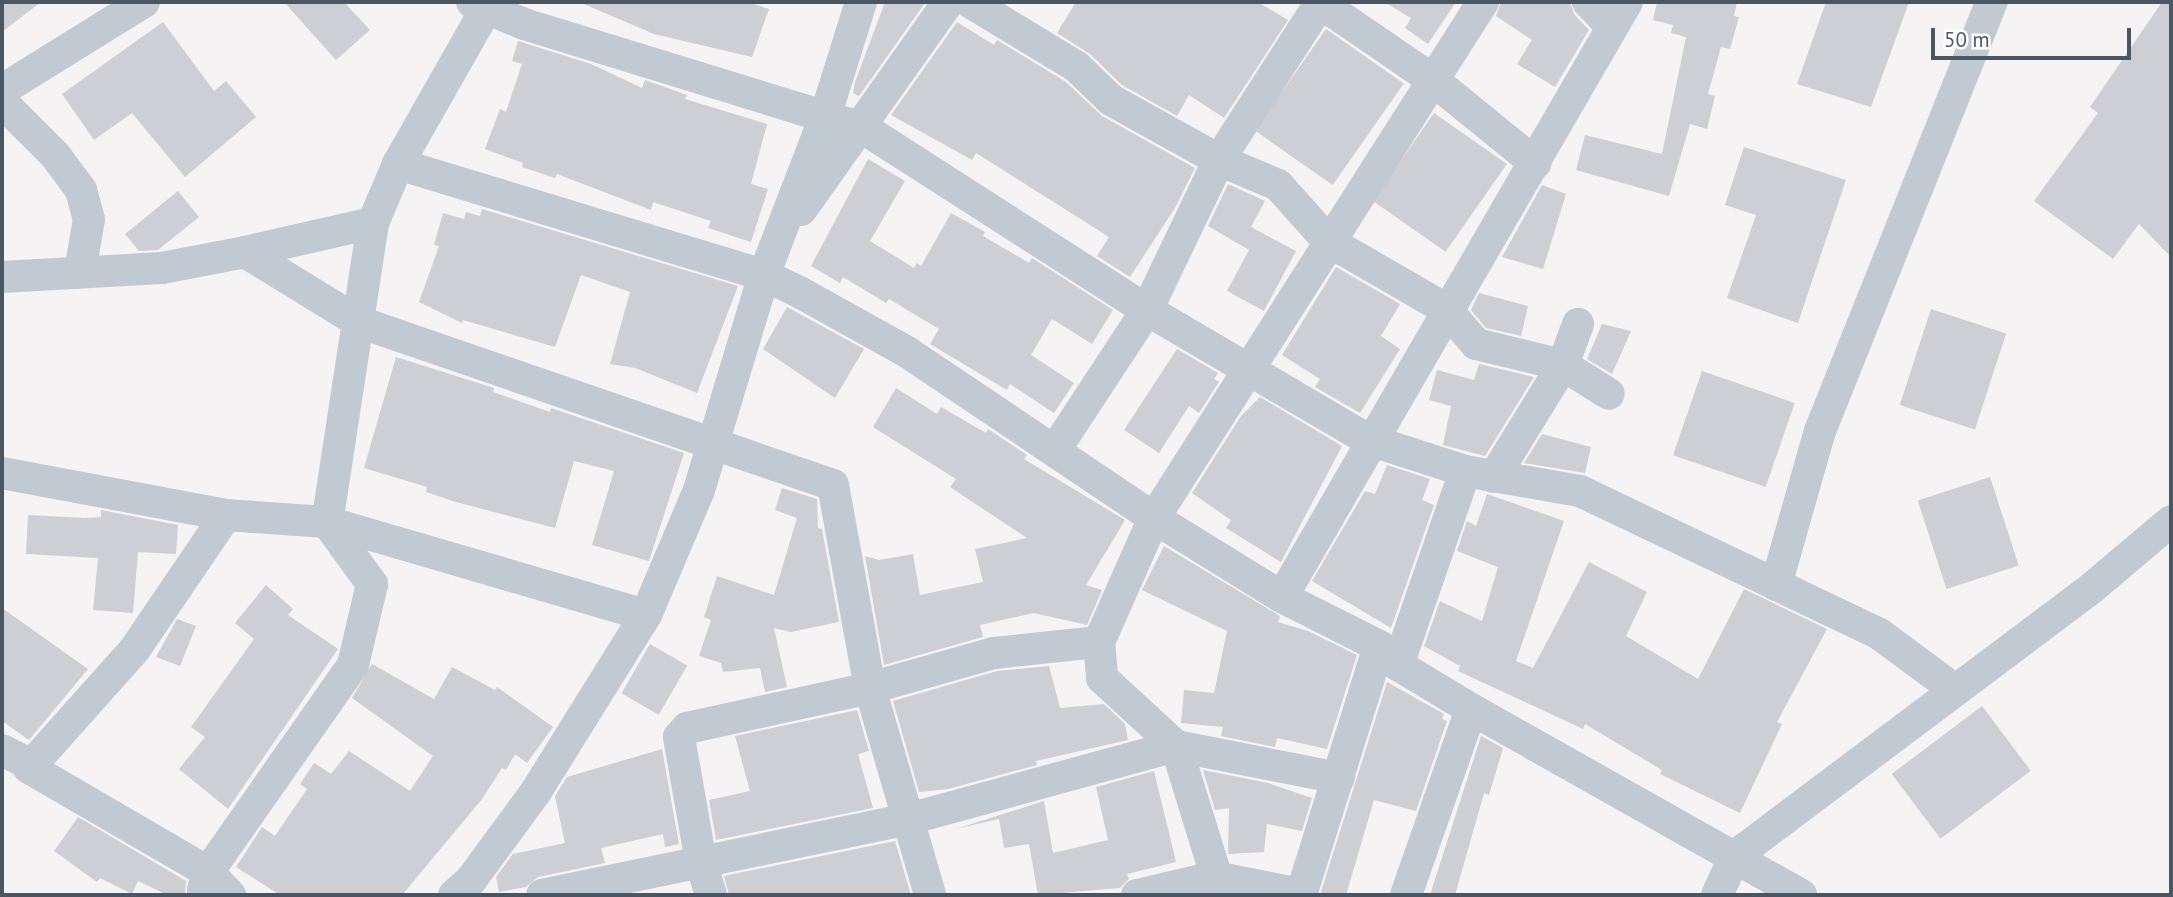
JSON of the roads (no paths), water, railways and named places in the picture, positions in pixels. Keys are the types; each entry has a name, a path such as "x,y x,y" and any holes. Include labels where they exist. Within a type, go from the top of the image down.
{"street":[{"path":"2,90 144,2"},
{"path":"468,890 535,793 646,615 714,443 764,275 825,117 861,2"},
{"path":"780,239 863,128 948,2"},
{"path":"970,2 1077,67 1111,100 1219,160 1278,185 1328,241 1446,309 1476,344 1563,365 1609,394"},
{"path":"1055,450 1147,310 1219,160 1320,2 1433,80 1535,163"},
{"path":"1218,886 1175,746 1102,678 1098,642 1154,518 1328,241 1483,2"},
{"path":"1282,597 1369,440 1535,163 1619,14 1588,2"},
{"path":"1776,585 1820,431 1992,2"},
{"path":"205,884 353,665 372,584 327,522 373,223 398,164 483,5 863,128 1147,310 1369,440 1480,474 1580,491 1878,633 1954,689"},
{"path":"2,102 55,155 81,190 89,219 80,272"},
{"path":"398,164 764,275 907,352 1154,518 1282,597 1388,656 1471,709 1801,895"},
{"path":"2,277 162,268 373,223"},
{"path":"245,252 359,322 833,485 870,688 905,820 930,895"},
{"path":"1136,895 1218,886 1301,895 1339,778 1388,656 1480,474 1563,365 1578,324"},
{"path":"2,473 226,515 327,522 646,615"},
{"path":"226,515 135,649 29,768 205,884 230,895"},
{"path":"1717,895 1735,856 2093,587 2171,522"},
{"path":"711,895 701,862 679,737 687,728 870,688 994,653 1098,642"},
{"path":"1406,895 1471,709"},
{"path":"542,895 905,820 1175,746 1339,778"},
{"path":"2,750 32,765"}]}
